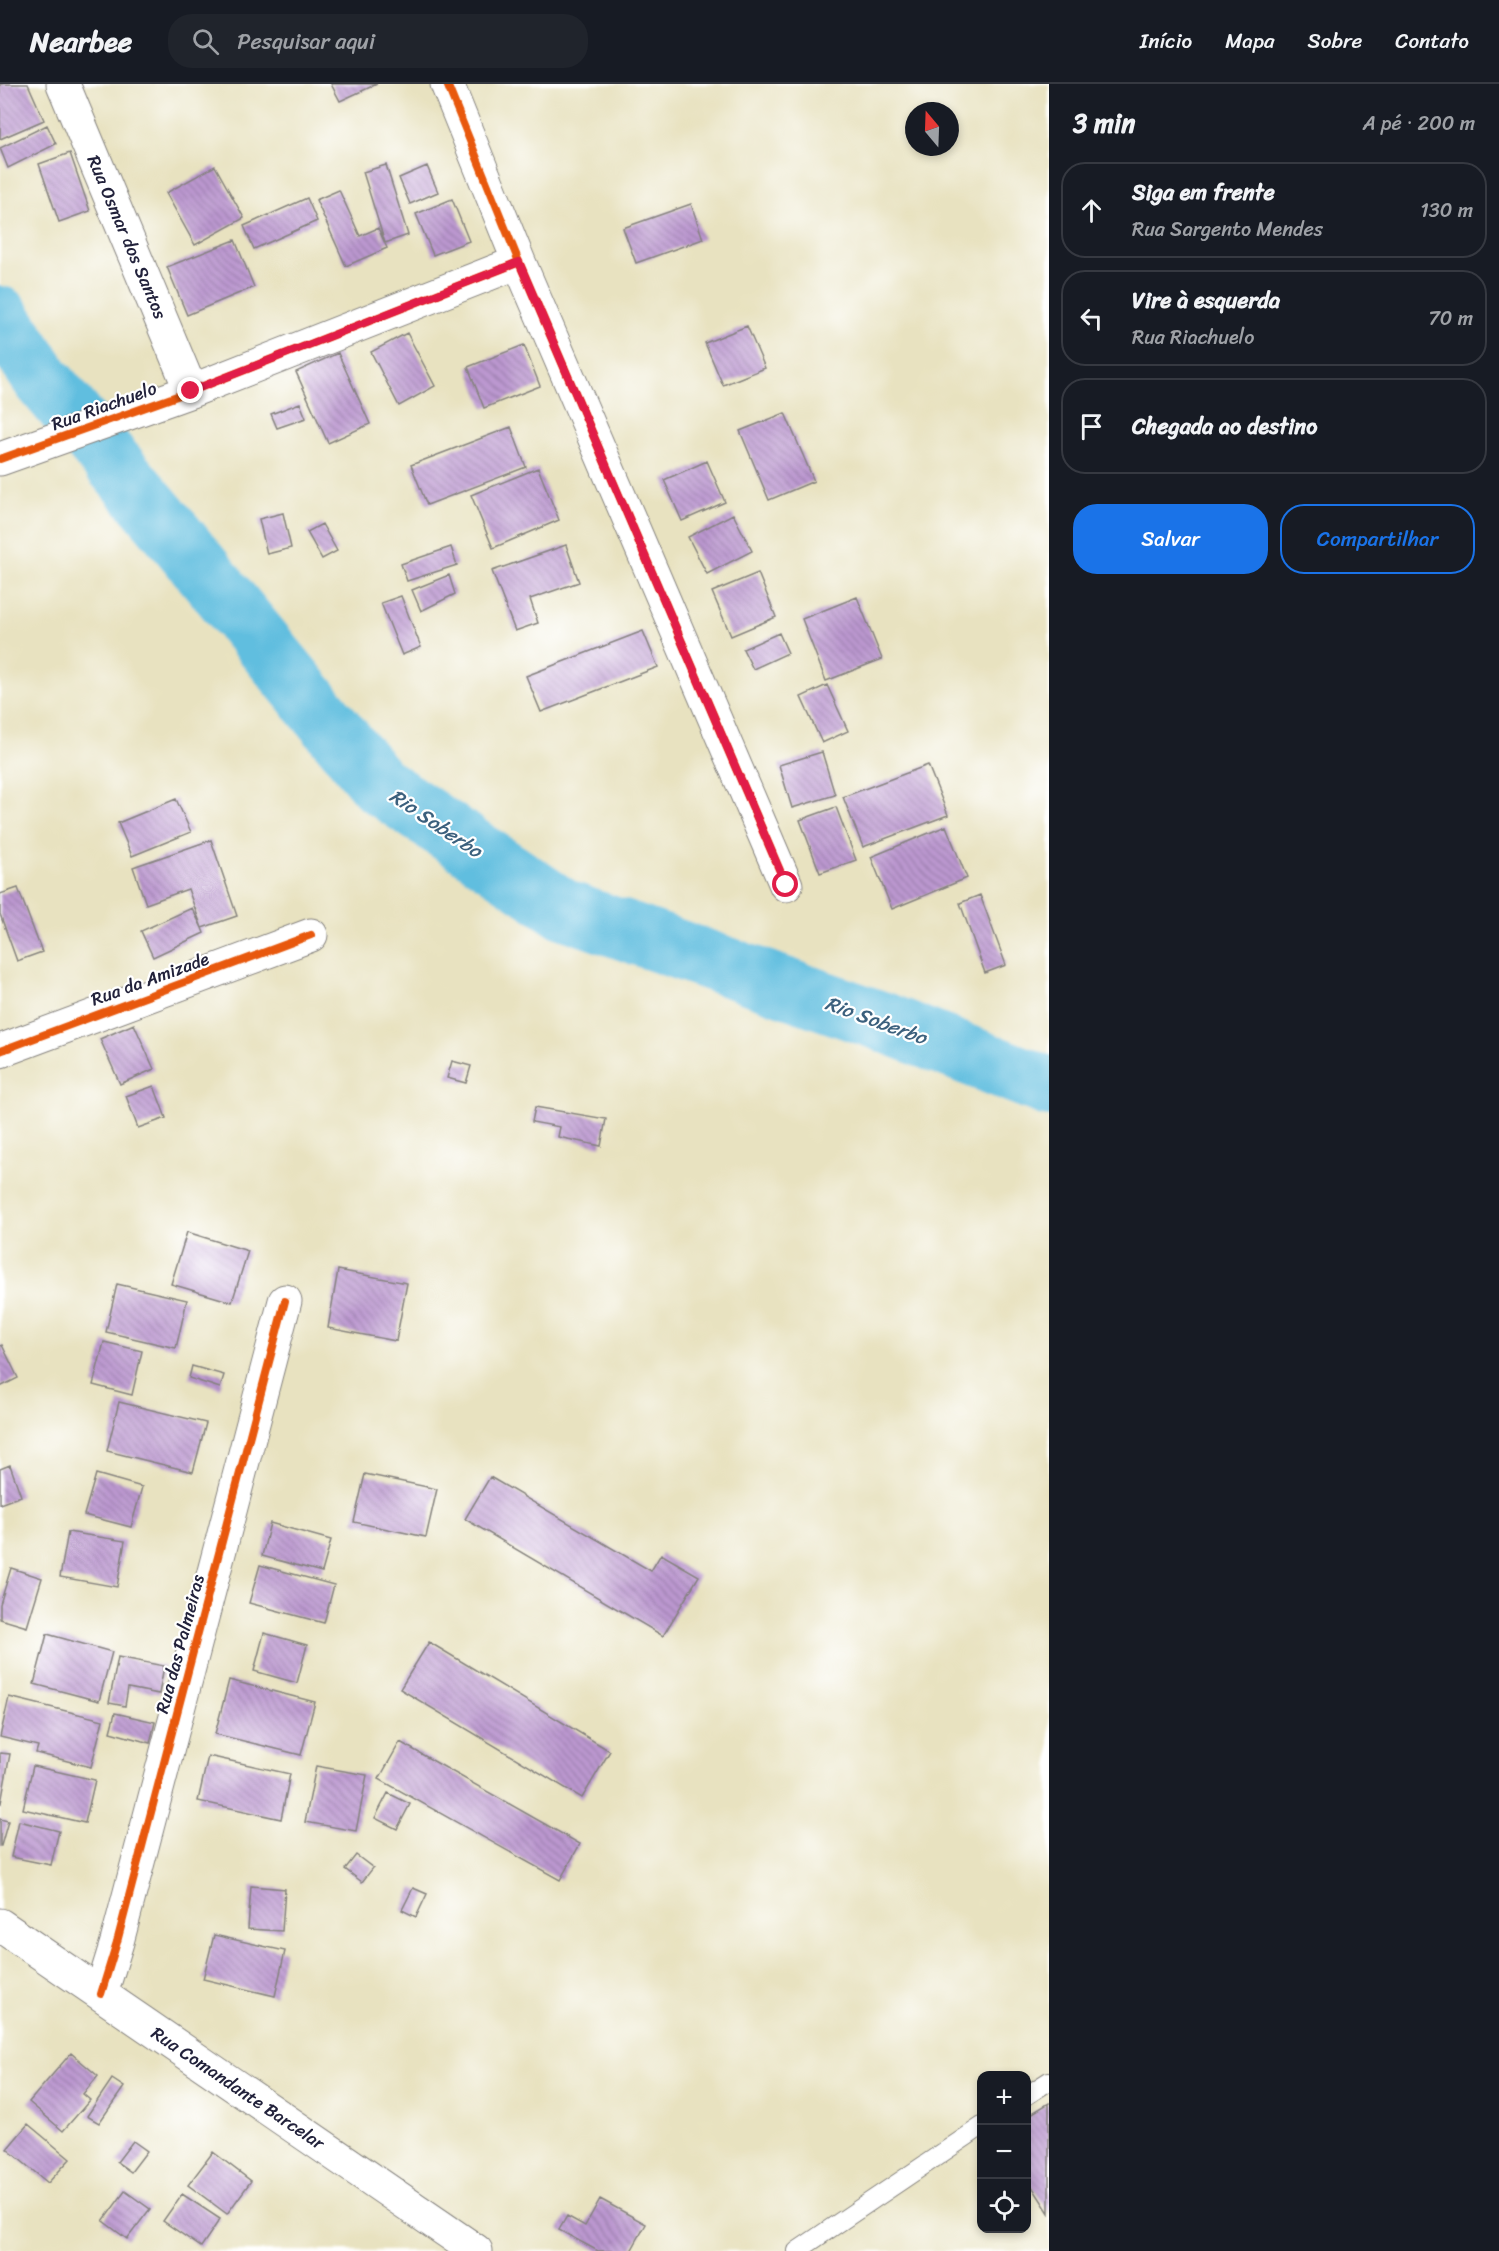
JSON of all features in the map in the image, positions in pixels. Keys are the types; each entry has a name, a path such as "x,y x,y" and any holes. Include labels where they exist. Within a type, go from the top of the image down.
{"street":[{"name":"Rua Osmar dos Santos","path":"63,84 191,391"},
{"path":"447,84 519,262 786,885"},
{"name":"Rua Riachuelo","path":"11,455 191,391 519,262"},
{"name":"Rua da Amizade","path":"0,1051 311,935"},
{"name":"Rua das Palmeiras","path":"100,1994 117,1942 285,1300"},
{"name":"Rua Comandante Barcelar","path":"0,1925 476,2251"}],"lane":[{"path":"1031,2093 1049,2081"},
{"path":"797,2251 977,2129"}],"building":[{"path":"0,84 28,84 44,120 0,139"},
{"path":"331,84 377,84 340,101"},
{"path":"47,125 56,144 8,168 0,148"},
{"path":"70,153 90,211 59,222 39,164"},
{"path":"386,165 408,235 385,243 363,172"},
{"path":"215,166 244,218 195,245 166,193"},
{"path":"427,166 438,192 410,204 399,178"},
{"path":"339,190 360,236 378,228 387,248 346,266 316,200"},
{"path":"307,198 317,221 254,249 244,226"},
{"path":"452,199 469,241 433,255 416,214"},
{"path":"691,204 703,239 636,263 623,228"},
{"path":"235,240 254,287 187,315 167,267"},
{"path":"747,326 765,368 723,385 705,343"},
{"path":"407,333 435,386 399,406 371,352"},
{"path":"524,345 540,386 484,408 468,367"},
{"path":"338,353 370,424 328,443 296,372"},
{"path":"300,403 306,418 277,428 271,414"},
{"path":"785,413 814,481 769,500 740,431"},
{"path":"511,427 526,467 427,505 411,465"},
{"path":"707,461 725,502 682,521 664,480"},
{"path":"538,468 559,520 493,548 471,495"},
{"path":"283,513 291,548 267,554 259,519"},
{"path":"733,514 752,551 707,574 688,537"},
{"path":"322,524 337,551 322,559 307,532"},
{"path":"566,545 579,582 530,599 538,623 515,631 492,571"},
{"path":"451,547 457,565 407,581 401,564"},
{"path":"758,573 776,617 731,636 712,592"},
{"path":"449,575 455,594 421,611 412,590"},
{"path":"401,596 421,647 402,655 381,603"},
{"path":"857,597 882,659 826,681 802,619"},
{"path":"643,631 658,667 541,712 526,676"},
{"path":"779,633 788,653 753,669 743,649"},
{"path":"827,685 848,731 822,743 801,697"},
{"path":"822,752 835,795 792,808 779,765"},
{"path":"928,765 948,815 863,847 843,797"},
{"path":"176,799 191,832 132,856 118,823"},
{"path":"836,807 856,860 820,873 800,820"},
{"path":"946,826 967,878 892,909 871,857"},
{"path":"211,840 237,916 202,928 188,889 146,904 133,867"},
{"path":"18,888 42,952 17,961 0,914 0,894"},
{"path":"980,895 1006,965 985,973 960,903"},
{"path":"192,908 204,933 153,957 141,931"},
{"path":"134,1024 154,1069 120,1084 100,1039"},
{"path":"452,1061 471,1066 466,1083 447,1078"},
{"path":"154,1086 166,1118 138,1128 126,1096"},
{"path":"535,1107 606,1119 601,1146 558,1137 560,1127 532,1122"},
{"path":"187,1232 248,1251 232,1302 171,1284"},
{"path":"338,1270 407,1283 396,1341 328,1328"},
{"path":"117,1284 187,1300 176,1348 106,1332"},
{"path":"104,1342 142,1351 132,1395 93,1385"},
{"path":"2,1345 18,1378 0,1387 0,1346"},
{"path":"192,1366 224,1375 220,1388 189,1378"},
{"path":"119,1402 206,1423 193,1472 107,1451"},
{"path":"10,1465 21,1496 0,1504 0,1469"},
{"path":"96,1474 142,1487 131,1527 84,1515"},
{"path":"365,1474 437,1489 426,1537 354,1522"},
{"path":"490,1477 651,1571 661,1554 699,1576 663,1636 465,1519"},
{"path":"270,1523 331,1540 322,1572 262,1556"},
{"path":"68,1532 125,1541 117,1587 60,1577"},
{"path":"260,1565 334,1585 324,1623 249,1603"},
{"path":"11,1568 42,1578 27,1627 0,1619 0,1604"},
{"path":"264,1633 307,1645 297,1683 254,1671"},
{"path":"47,1634 112,1652 99,1701 34,1684"},
{"path":"429,1642 610,1751 582,1798 400,1689"},
{"path":"118,1657 164,1666 159,1694 128,1688 125,1706 109,1703"},
{"path":"229,1680 315,1702 301,1755 215,1734"},
{"path":"9,1697 103,1720 91,1767 36,1753 38,1746 0,1737"},
{"path":"115,1713 155,1722 150,1743 110,1732"},
{"path":"400,1742 580,1844 560,1880 379,1779"},
{"path":"0,1753 10,1754 1,1803 0,1802"},
{"path":"208,1756 290,1774 281,1819 198,1801"},
{"path":"33,1766 95,1780 85,1823 23,1809"},
{"path":"316,1766 367,1775 356,1831 305,1822"},
{"path":"388,1793 410,1804 397,1829 375,1818"},
{"path":"0,1819 8,1821 1,1846 0,1846"},
{"path":"19,1821 59,1831 51,1865 11,1857"},
{"path":"356,1855 373,1868 362,1882 345,1869"},
{"path":"251,1886 285,1889 282,1931 248,1929"},
{"path":"413,1888 427,1894 416,1917 402,1910"},
{"path":"214,1935 285,1951 275,1996 203,1979"},
{"path":"71,2053 98,2076 83,2094 90,2100 63,2131 29,2102"},
{"path":"112,2079 124,2087 99,2123 87,2116"},
{"path":"1049,2103 1049,2213 1031,2185 1031,2114"},
{"path":"28,2124 70,2159 48,2183 7,2149"},
{"path":"133,2141 147,2151 131,2172 117,2162"},
{"path":"213,2152 251,2181 227,2214 188,2185"},
{"path":"125,2191 150,2209 127,2239 103,2221"},
{"path":"182,2194 220,2219 201,2247 163,2221"},
{"path":"600,2199 646,2224 631,2251 598,2251 559,2230 567,2216 585,2226"}],"waterway":[{"name":"Rio Soberbo","path":"0,316 42,379 174,535 379,785 563,909 881,1021 1049,1087"}],"cycle path":[{"path":"447,84 519,262 786,885"},
{"path":"0,459 191,391 519,262"},
{"path":"0,1051 311,935"},
{"path":"101,1994 117,1942 285,1301"}],"route":[{"path":"191,391 519,262 786,885"}]}
